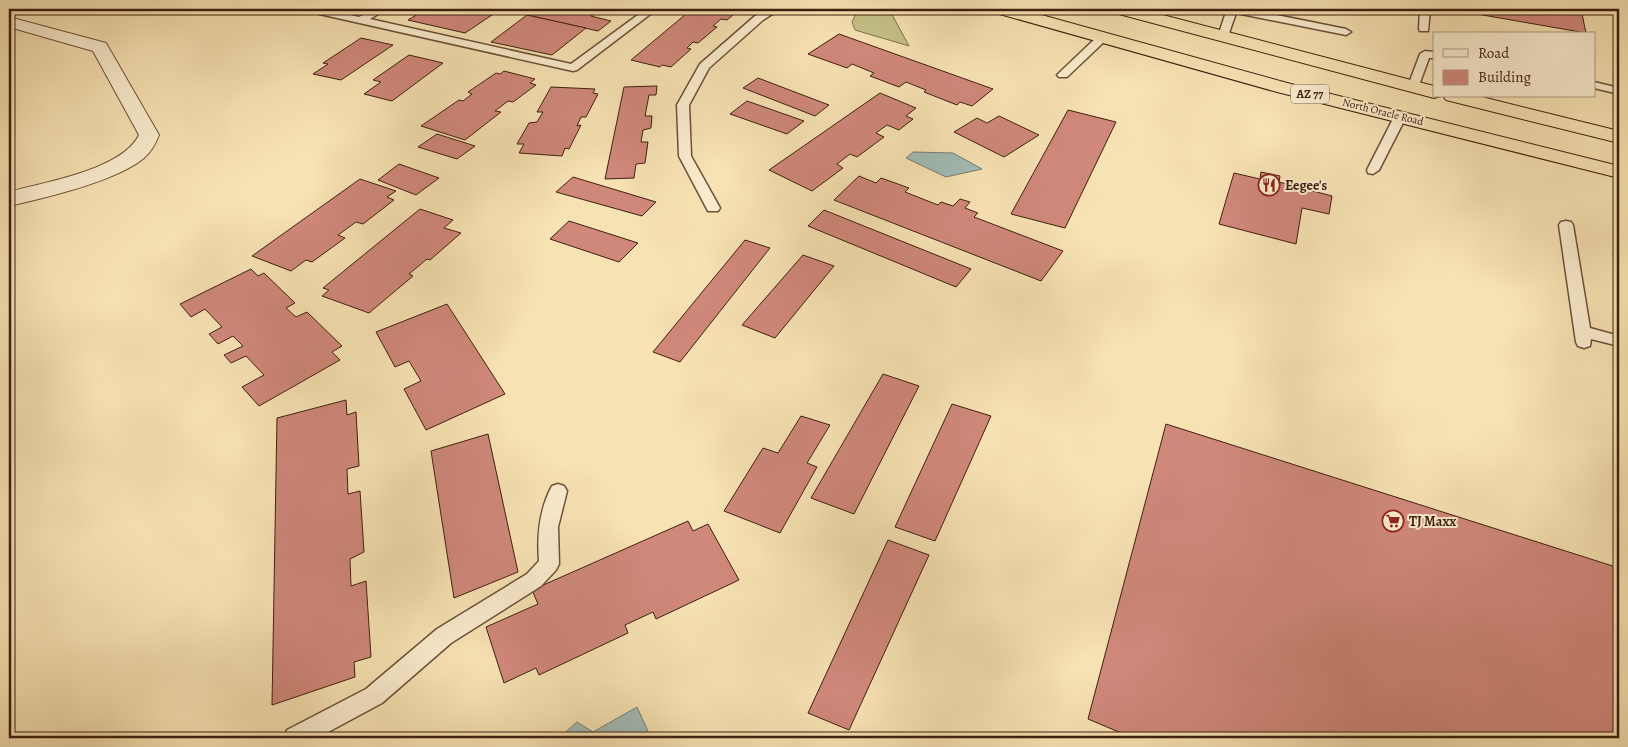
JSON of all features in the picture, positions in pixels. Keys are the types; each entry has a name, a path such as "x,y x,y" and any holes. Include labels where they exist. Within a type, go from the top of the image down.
{"highway":[{"name":"North Oracle Road","path":"1002,9 1284,88 1619,172"},
{"name":"AZ 77","path":"1121,9 1433,92"},
{"path":"1461,98 1619,137"}],"street":[{"path":"9,22 100,47 149,135 146,144 137,154 106,170 9,199"}],"lane":[{"path":"310,9 574,68 652,9"},
{"path":"359,21 381,9"},
{"path":"713,208 685,156 683,105 704,66 759,18 775,9"},
{"path":"1223,36 1232,9 1346,32"},
{"path":"1424,29 1425,9"},
{"path":"1062,75 1103,37"},
{"path":"1414,86 1425,54 1433,55"},
{"path":"1596,85 1619,91"},
{"path":"1373,170 1400,116"},
{"path":"1566,225 1583,337 1619,341"},
{"path":"295,738 374,696 444,636 534,580 549,564 547,545 548,518 558,490"}],"shaded area":[{"path":"842,9 889,9 909,46 855,30 852,22 857,12"}],"water":[{"path":"913,152 953,153 982,169 946,177 906,158"},
{"path":"637,707 651,738 559,738 577,722 593,732"}],"building":[{"path":"426,9 501,9 465,33 408,20"},
{"path":"537,9 601,9 591,16 611,21 598,31 527,15"},
{"path":"692,9 740,9 727,20 721,19 713,26 717,27 698,43 693,42 687,48 691,49 671,67 662,65 660,67 631,60"},
{"path":"1448,9 1581,9 1586,32"},
{"path":"527,15 586,28 552,55 491,42"},
{"path":"839,34 993,89 972,106 960,102 957,105 924,92 926,90 906,82 899,87 870,76 874,73 852,64 847,68 808,54"},
{"path":"361,38 393,45 341,80 313,74 328,64 323,63"},
{"path":"409,55 443,63 392,101 364,94 381,82 373,80"},
{"path":"504,71 535,79 530,83 536,85 513,102 508,101 495,111 501,112 465,140 421,126 459,100 463,101 472,94 468,92 496,73 500,74"},
{"path":"758,78 829,105 815,116 743,88"},
{"path":"657,86 656,95 649,95 645,116 652,116 651,128 643,130 641,142 648,142 645,163 636,164 634,178 605,179 624,87"},
{"path":"551,87 595,89 593,93 598,94 586,117 581,117 577,126 581,125 569,149 565,148 562,156 519,153 524,144 517,144 529,123 537,122 543,112 537,112"},
{"path":"880,93 916,108 906,116 913,119 899,130 887,125 876,133 884,137 857,157 850,154 837,164 843,168 812,191 769,170"},
{"path":"747,101 804,121 787,134 730,114"},
{"path":"1068,110 1116,122 1065,228 1011,214"},
{"path":"999,116 1039,135 1004,157 954,132 977,118 987,123"},
{"path":"437,134 475,146 457,159 418,147"},
{"path":"399,164 439,178 416,195 378,180"},
{"path":"1261,172 1280,176 1279,182 1332,196 1329,214 1302,208 1296,244 1219,224 1234,173 1260,179"},
{"path":"859,176 876,183 881,178 909,188 905,192 938,205 941,202 953,206 960,199 970,202 965,208 978,213 974,217 1063,251 1041,281 834,200"},
{"path":"573,177 656,202 642,216 556,192"},
{"path":"360,179 396,191 387,197 394,200 363,224 356,222 338,235 345,238 312,262 306,260 291,271 252,256"},
{"path":"420,209 453,220 444,228 461,233 430,260 427,259 409,274 413,276 369,313 322,296 329,290 323,288"},
{"path":"824,210 971,269 956,287 808,226"},
{"path":"569,221 638,243 619,262 550,239"},
{"path":"745,240 770,248 680,362 653,352"},
{"path":"1613,253 1619,254 1619,285"},
{"path":"803,255 834,266 775,338 742,325"},
{"path":"251,269 258,276 264,273 295,303 286,308 296,317 307,312 342,346 332,352 340,360 259,406 242,387 264,375 246,356 231,363 224,355 243,346 233,336 218,344 209,334 222,327 205,309 191,317 180,304"},
{"path":"447,304 505,394 426,430 404,389 421,381 409,361 395,367 376,332"},
{"path":"883,374 919,386 854,514 811,498"},
{"path":"346,400 347,415 356,412 359,466 347,469 348,494 360,491 364,552 350,559 351,586 366,581 371,657 354,662 355,677 272,705 277,418"},
{"path":"952,404 991,416 935,541 895,527"},
{"path":"801,416 830,425 807,463 817,467 780,533 724,511 763,448 778,453"},
{"path":"1166,424 1619,568 1619,738 1133,738 1088,719"},
{"path":"488,434 518,572 454,598 431,451"},
{"path":"688,521 693,531 708,524 739,580 656,619 653,612 625,625 628,633 539,675 536,668 504,683 486,627 538,604 532,590"},
{"path":"888,540 929,555 849,730 808,713"}],"place":[{"name":"Eegee's","path":"1269,185"},
{"name":"TJ Maxx","path":"1393,521"}]}
